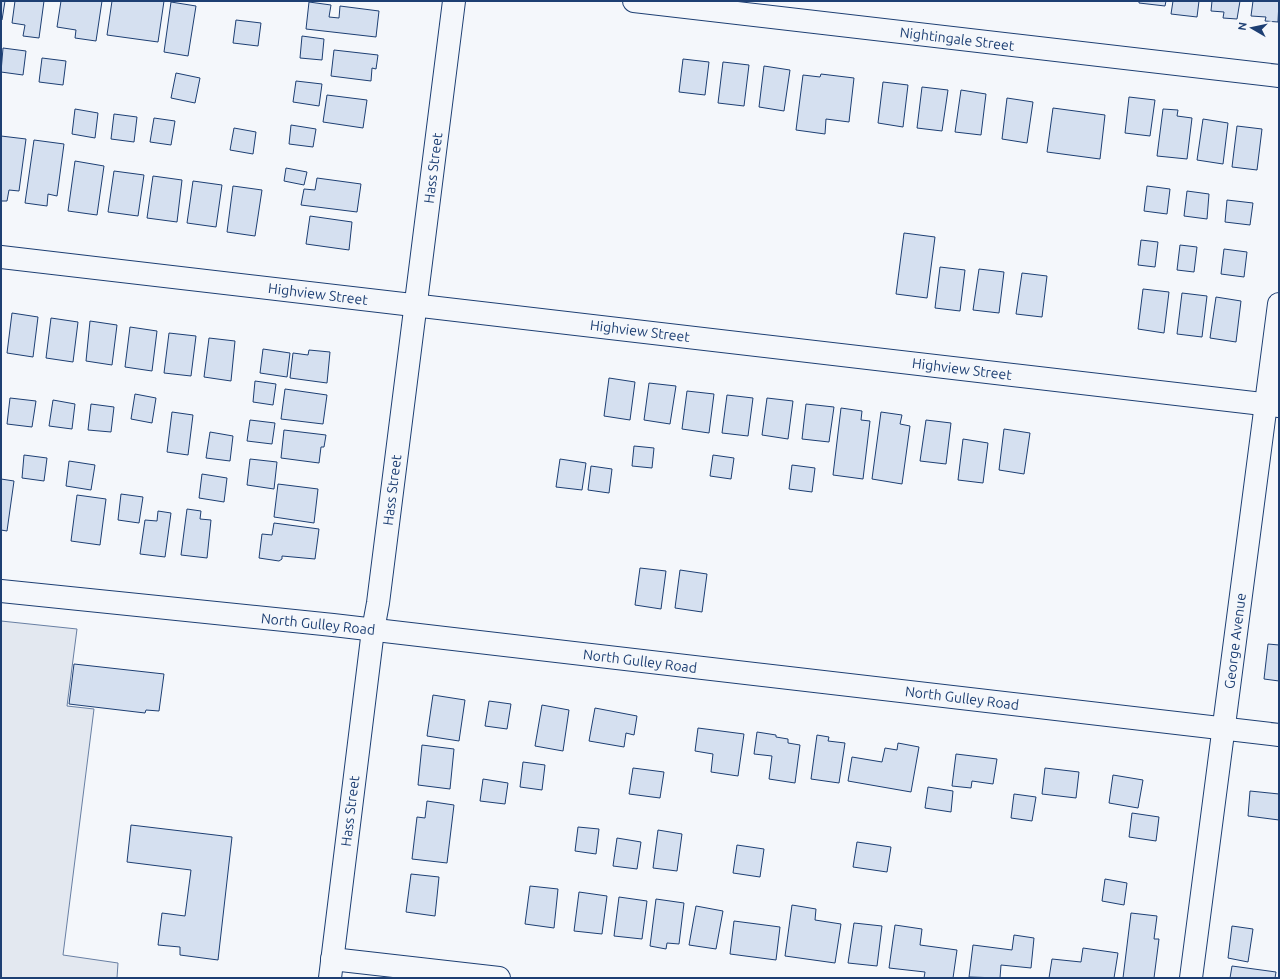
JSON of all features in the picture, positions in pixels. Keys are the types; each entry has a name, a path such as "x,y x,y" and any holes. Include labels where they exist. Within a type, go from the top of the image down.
{"street":[{"name":"Hass Street","path":"331,968 454,1"},
{"name":"Nightingale Street","path":"634,1 1279,76"},
{"name":"Highview Street","path":"1,257 1272,405"},
{"name":"George Avenue","path":"1191,978 1223,728 1272,405 1279,304"},
{"name":"North Gulley Road","path":"1,591 373,630 1279,735"},
{"path":"331,968 499,978"}],"shaded area":[{"path":"1,621 77,629 67,706 94,709 63,955 118,963 117,978 1,978"}],"building":[{"path":"1,1 5,1 2,20 1,20"},
{"path":"15,1 44,1 39,38 23,36 25,25 12,23"},
{"path":"61,1 102,1 96,41 75,38 76,30 57,27"},
{"path":"112,1 164,1 158,42 107,35"},
{"path":"1139,1 1166,1 1165,6 1139,3"},
{"path":"1173,1 1199,1 1197,17 1171,14"},
{"path":"1212,1 1240,1 1237,19 1223,18 1224,12 1211,11"},
{"path":"1253,1 1279,1 1278,22 1265,21 1266,17 1251,16"},
{"path":"171,2 196,6 188,56 164,52"},
{"path":"309,2 331,5 329,17 339,18 340,6 379,11 376,37 306,29"},
{"path":"236,20 261,23 258,46 233,43"},
{"path":"302,36 324,39 322,60 300,58"},
{"path":"3,48 26,51 23,75 1,72"},
{"path":"334,50 378,55 376,69 372,68 371,81 331,76"},
{"path":"42,58 66,61 63,85 39,82"},
{"path":"683,59 709,62 705,95 679,92"},
{"path":"723,62 749,65 744,106 718,103"},
{"path":"764,66 790,70 784,111 759,107"},
{"path":"176,73 200,78 195,103 171,98"},
{"path":"821,74 854,78 849,122 826,119 825,134 796,130 803,75 820,77"},
{"path":"296,81 322,84 319,106 293,102"},
{"path":"883,82 908,85 903,127 878,123"},
{"path":"922,87 948,90 942,131 917,128"},
{"path":"961,90 986,94 981,135 955,132"},
{"path":"327,95 367,100 363,128 323,122"},
{"path":"1129,97 1155,100 1150,136 1125,133"},
{"path":"1007,98 1033,102 1027,143 1002,139"},
{"path":"1053,108 1105,115 1100,159 1047,152"},
{"path":"75,109 98,113 95,138 72,134"},
{"path":"1163,109 1178,110 1177,116 1192,118 1187,159 1157,156"},
{"path":"114,114 137,117 134,142 111,139"},
{"path":"154,118 175,121 171,145 150,142"},
{"path":"1203,119 1228,123 1223,164 1197,160"},
{"path":"291,125 316,129 313,147 289,144"},
{"path":"1237,126 1262,129 1257,170 1232,167"},
{"path":"234,128 256,132 253,154 230,150"},
{"path":"1,136 26,139 19,191 9,190 7,201 1,201"},
{"path":"34,140 64,144 57,196 48,194 47,206 25,203"},
{"path":"75,161 104,166 97,215 68,211"},
{"path":"286,168 307,172 304,185 284,181"},
{"path":"114,171 144,175 138,216 108,212"},
{"path":"153,176 182,180 177,222 147,218"},
{"path":"317,178 361,184 357,212 301,205 304,189 315,190"},
{"path":"193,181 222,185 216,227 187,223"},
{"path":"233,186 262,190 255,236 227,232"},
{"path":"1147,186 1170,189 1167,214 1144,211"},
{"path":"1187,191 1209,194 1207,219 1184,216"},
{"path":"1227,200 1253,203 1250,225 1225,222"},
{"path":"310,216 352,222 349,250 306,244"},
{"path":"904,233 935,237 927,298 896,294"},
{"path":"1141,240 1158,242 1155,267 1138,265"},
{"path":"1180,245 1197,247 1194,272 1177,270"},
{"path":"1224,249 1247,252 1244,277 1221,274"},
{"path":"940,267 965,270 960,311 935,308"},
{"path":"979,269 1004,272 999,313 973,310"},
{"path":"1022,273 1047,276 1042,317 1016,314"},
{"path":"1143,289 1169,292 1164,333 1138,329"},
{"path":"1182,293 1207,296 1202,337 1177,334"},
{"path":"1216,297 1241,301 1236,342 1210,338"},
{"path":"12,313 38,317 33,357 7,353"},
{"path":"51,318 78,322 73,362 46,358"},
{"path":"90,321 117,325 112,365 86,361"},
{"path":"130,327 157,331 152,371 125,367"},
{"path":"169,333 196,336 191,376 164,373"},
{"path":"209,338 235,341 231,381 204,377"},
{"path":"263,349 290,353 287,377 260,373"},
{"path":"309,350 330,352 327,383 290,378 293,353 308,355"},
{"path":"609,378 635,382 630,420 604,416"},
{"path":"255,381 276,384 273,405 253,402"},
{"path":"649,383 676,386 670,424 644,420"},
{"path":"285,389 327,395 323,424 281,419"},
{"path":"687,391 714,394 709,433 682,429"},
{"path":"135,394 156,398 152,423 131,419"},
{"path":"727,395 753,398 748,436 722,433"},
{"path":"10,398 36,401 32,427 7,424"},
{"path":"767,398 793,401 788,439 762,435"},
{"path":"53,400 75,404 72,429 49,426"},
{"path":"91,404 114,407 111,432 88,430"},
{"path":"806,404 834,407 829,442 802,439"},
{"path":"841,408 862,411 861,420 870,421 863,479 833,475"},
{"path":"172,412 193,415 188,455 167,452"},
{"path":"881,412 902,415 900,424 910,426 902,484 872,479"},
{"path":"250,420 275,423 272,444 247,441"},
{"path":"926,420 951,423 946,464 920,461"},
{"path":"1004,429 1030,433 1024,474 999,470"},
{"path":"284,430 326,435 324,447 321,447 319,463 281,458"},
{"path":"210,432 233,436 230,461 206,458"},
{"path":"963,439 988,443 983,483 958,480"},
{"path":"634,446 654,448 652,468 632,466"},
{"path":"24,455 47,458 44,481 22,478"},
{"path":"713,455 734,458 731,479 710,476"},
{"path":"250,459 277,462 274,489 247,485"},
{"path":"560,459 586,463 582,490 556,487"},
{"path":"69,461 95,465 91,490 66,486"},
{"path":"792,465 815,468 812,492 789,489"},
{"path":"591,466 612,469 609,493 588,490"},
{"path":"202,474 227,478 224,502 199,498"},
{"path":"1,479 14,481 7,531 1,530"},
{"path":"278,484 318,489 314,523 274,517"},
{"path":"121,494 143,497 139,523 118,520"},
{"path":"77,495 106,499 100,545 71,541"},
{"path":"187,509 201,511 200,519 211,520 207,558 181,555"},
{"path":"158,511 171,513 165,557 140,554 145,520 157,521"},
{"path":"274,523 319,529 315,559 282,556 282,559 279,561 259,558 262,534 272,535"},
{"path":"640,568 666,571 661,609 635,605"},
{"path":"680,570 707,574 702,612 675,608"},
{"path":"1268,644 1279,645 1279,681 1264,679"},
{"path":"74,664 164,674 159,711 146,710 145,713 69,704"},
{"path":"433,695 465,700 459,741 427,736"},
{"path":"489,701 511,704 507,729 485,726"},
{"path":"542,705 569,710 563,751 535,746"},
{"path":"595,708 637,716 634,735 626,733 624,747 589,741"},
{"path":"698,728 744,734 738,776 711,772 713,754 695,751"},
{"path":"757,732 776,735 776,737 788,739 788,743 800,745 795,783 769,779 772,756 754,754"},
{"path":"817,735 829,737 828,741 845,743 839,783 811,779"},
{"path":"898,743 919,747 911,792 848,781 852,757 882,762 885,748 897,750"},
{"path":"422,745 454,749 450,789 418,785"},
{"path":"956,754 997,759 993,784 972,781 971,788 952,786"},
{"path":"523,762 545,765 542,790 520,787"},
{"path":"633,768 664,772 660,798 629,794"},
{"path":"1045,768 1079,772 1076,798 1042,794"},
{"path":"1113,775 1143,780 1138,808 1109,803"},
{"path":"483,779 508,783 505,804 480,801"},
{"path":"928,787 953,791 951,812 925,808"},
{"path":"1250,791 1279,794 1279,820 1248,816"},
{"path":"1014,794 1036,797 1032,821 1011,818"},
{"path":"427,801 454,805 447,863 412,859 417,817 425,818"},
{"path":"1132,813 1159,817 1156,841 1129,837"},
{"path":"131,825 232,837 218,960 180,955 180,947 158,945 162,913 185,916 191,870 127,862"},
{"path":"578,827 599,829 596,854 575,851"},
{"path":"658,830 682,834 677,871 653,868"},
{"path":"617,838 641,842 637,869 613,866"},
{"path":"857,842 891,847 887,872 853,867"},
{"path":"737,845 764,849 760,877 733,873"},
{"path":"411,874 439,877 435,916 406,912"},
{"path":"1105,879 1127,883 1124,905 1102,901"},
{"path":"530,886 558,889 554,928 525,924"},
{"path":"579,892 607,896 602,934 574,931"},
{"path":"619,897 647,901 642,939 614,936"},
{"path":"656,899 684,903 679,944 667,943 666,949 650,946"},
{"path":"792,905 816,909 815,920 841,924 835,963 785,956"},
{"path":"696,906 723,911 716,949 689,945"},
{"path":"1131,913 1157,916 1154,939 1159,939 1154,978 1123,978"},
{"path":"734,921 780,927 776,960 730,954"},
{"path":"854,923 882,926 877,966 848,963"},
{"path":"895,925 922,929 920,945 957,950 953,978 924,978 925,972 889,968"},
{"path":"1232,926 1253,929 1248,962 1228,958"},
{"path":"1014,935 1034,938 1031,968 1001,965 1000,978 969,977 973,945 1012,950"},
{"path":"1083,948 1118,953 1114,978 1049,978 1052,959 1081,962"},
{"path":"1232,966 1276,972 1275,978 1230,978"}]}
